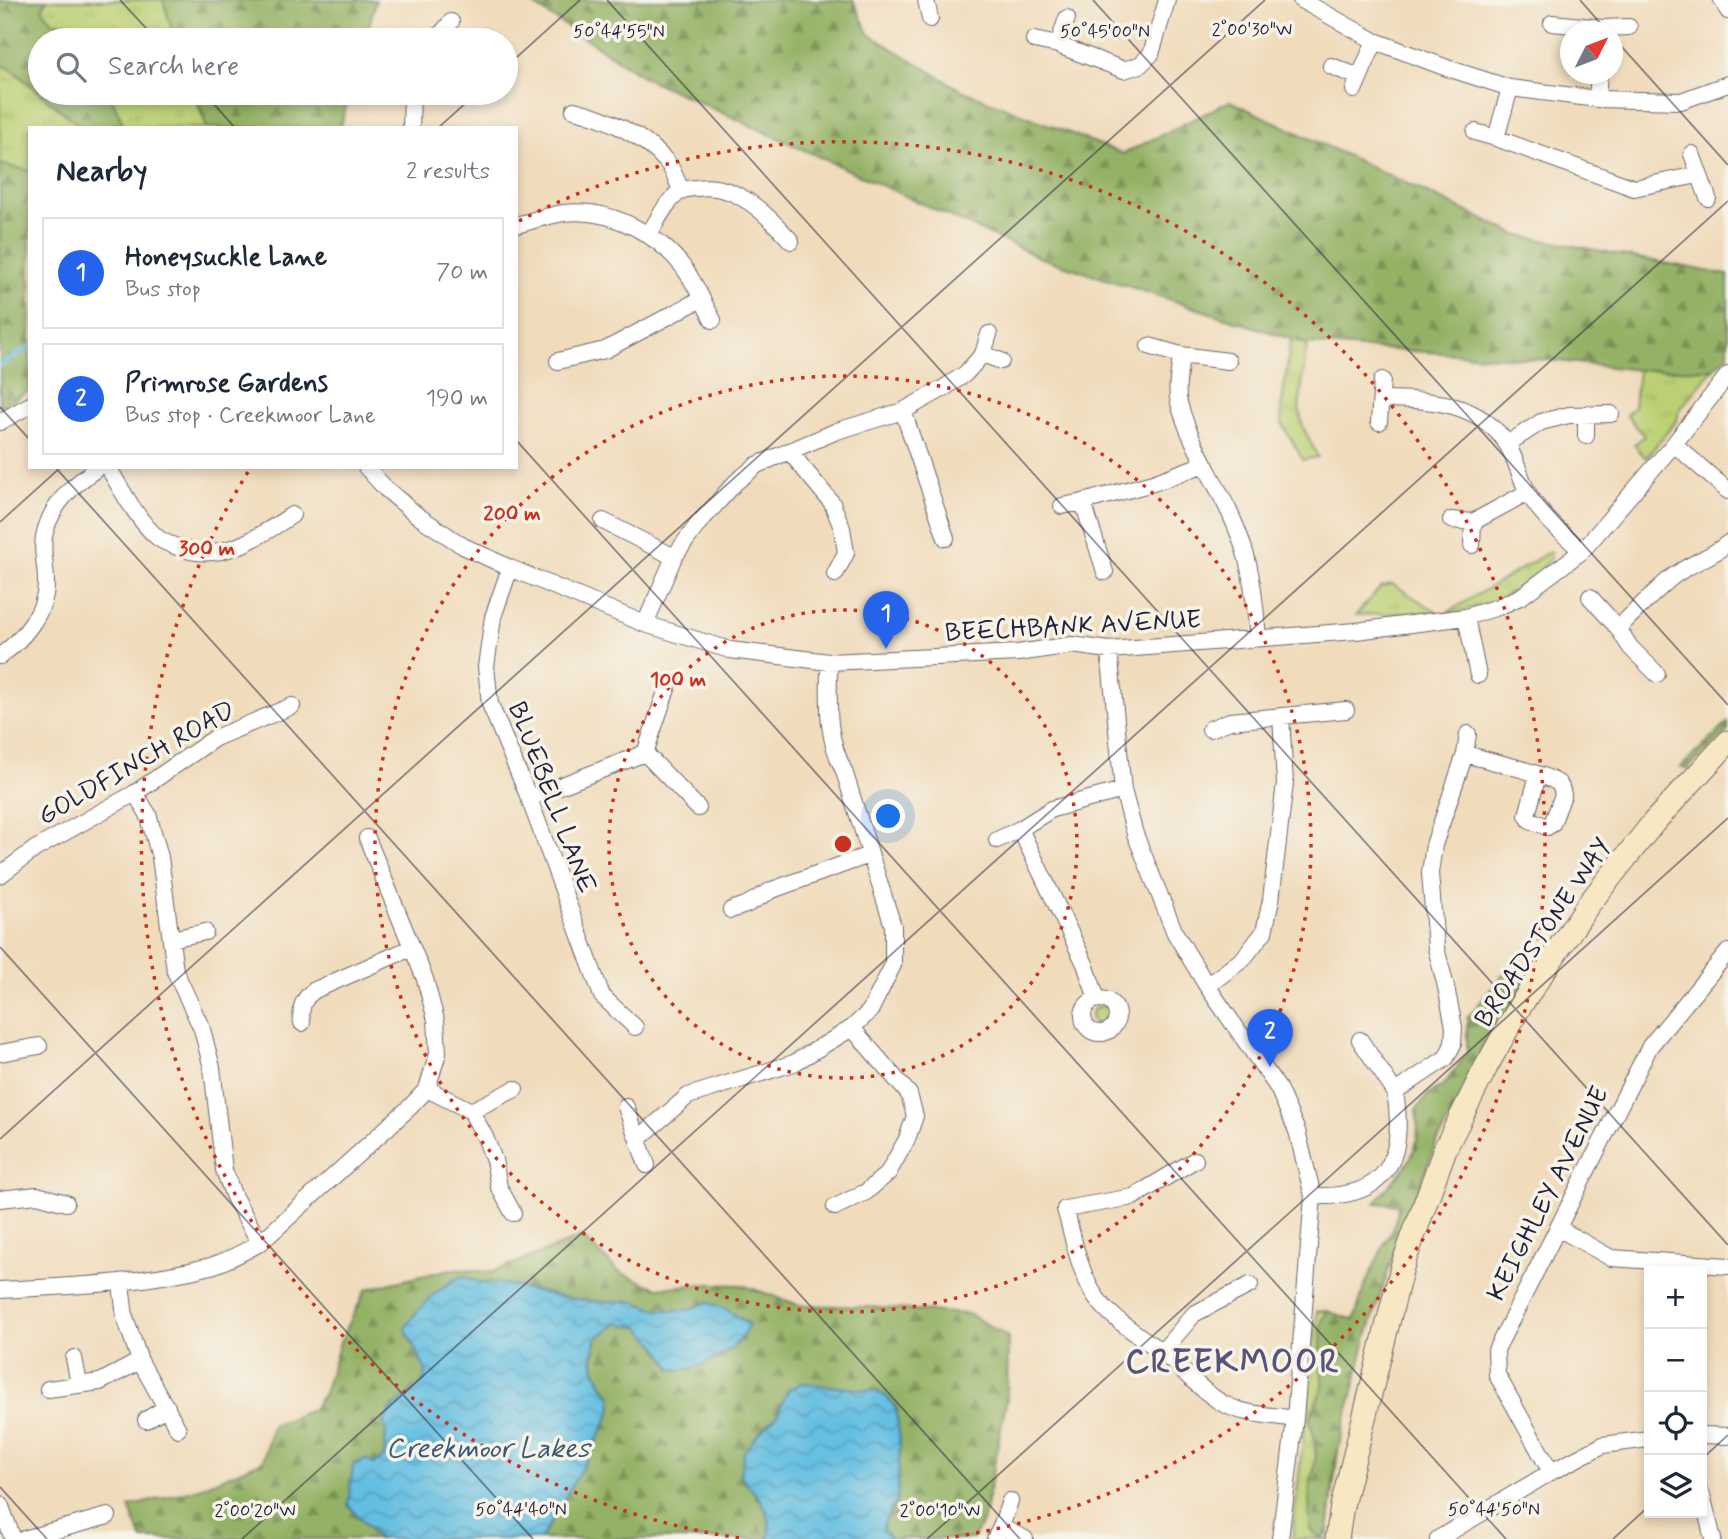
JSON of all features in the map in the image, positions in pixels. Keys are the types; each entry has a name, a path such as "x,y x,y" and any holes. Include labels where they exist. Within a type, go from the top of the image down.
{"street":[{"path":"926,0 930,19"},
{"path":"1034,40 1058,45 1124,70 1140,65 1151,54 1167,0"},
{"path":"1301,0 1374,41 1510,88 1597,99 1681,101 1728,84"},
{"path":"1722,0 1728,11"},
{"path":"1058,45 1068,18"},
{"path":"446,28 451,22"},
{"path":"1552,23 1560,24"},
{"path":"1623,28 1629,27"},
{"path":"1331,66 1356,83 1374,41"},
{"path":"1597,99 1598,84"},
{"path":"1496,138 1510,88"},
{"path":"411,126 412,105"},
{"path":"574,110 601,117 634,135 667,162 681,191"},
{"path":"1475,132 1634,188 1698,175"},
{"path":"1692,154 1708,198"},
{"path":"649,234 666,207 681,191 701,187 724,188 770,218 791,241"},
{"path":"518,225 566,213 598,215 649,234 674,256 690,276 713,320"},
{"path":"558,362 605,350 701,299"},
{"path":"645,624 674,558 698,524 736,482 757,465 789,451 837,431 903,411 965,374 983,355 989,334"},
{"path":"1149,346 1181,355 1228,361"},
{"path":"983,355 1001,361"},
{"path":"1181,355 1178,401 1204,464 1224,499 1243,545 1254,588 1258,637"},
{"name":"BEECHBANK AVENUE","path":"368,469 386,489 423,520 463,546 645,624 730,650 829,662 1018,653 1072,645 1110,650 1356,631 1466,617 1498,607 1522,596 1582,551 1674,444 1728,375"},
{"path":"1379,422 1382,380"},
{"path":"1381,399 1422,399 1461,407 1482,420 1507,444 1528,492 1550,522 1582,551"},
{"path":"0,422 28,406"},
{"path":"903,411 946,538"},
{"path":"1586,414 1587,436"},
{"path":"1507,444 1541,422 1569,415 1611,414"},
{"path":"1674,444 1728,491"},
{"path":"789,451 832,503 842,528 846,553 835,574"},
{"path":"1062,506 1153,483 1204,464"},
{"path":"0,656 26,632 39,611 46,587 44,534 55,506 74,484 96,469"},
{"path":"109,469 131,503 158,537 170,545 189,551 229,551 292,515"},
{"path":"1451,520 1473,522 1528,492"},
{"path":"1083,502 1105,572"},
{"path":"603,521 674,558"},
{"path":"1472,544 1473,522"},
{"path":"1618,628 1672,577 1697,561 1712,556 1728,543"},
{"name":"BLUEBELL LANE","path":"510,568 493,617 486,667 489,704 529,798 602,996 635,1027"},
{"path":"1590,597 1657,674"},
{"path":"1466,617 1478,675"},
{"path":"1110,650 1123,790 1154,885 1175,933 1207,986 1278,1088 1297,1131 1314,1196 1295,1419 1280,1539"},
{"path":"638,1139 688,1096 794,1063 852,1028 870,1012 893,965 892,926 844,771 833,748 829,721 829,662"},
{"path":"529,798 645,753 668,686"},
{"name":"GOLDFINCH ROAD","path":"0,852 4,871 35,849 135,793 215,738 292,706"},
{"path":"1210,729 1230,720 1346,710"},
{"path":"1207,986 1243,959 1264,932 1271,900 1284,783 1281,716"},
{"path":"1395,1092 1446,1058 1453,1044 1454,1027 1436,948 1431,912 1430,873 1434,845 1465,754 1468,734"},
{"name":"BROADSTONE WAY","path":"1337,1539 1342,1506 1402,1267 1445,1149 1520,1006 1588,905 1654,822 1728,742"},
{"path":"645,753 698,808"},
{"path":"1465,754 1538,775"},
{"path":"997,840 1020,830 1052,809 1123,790"},
{"path":"135,793 154,830 167,894 176,971 202,1029 212,1068 224,1170 234,1198 260,1243"},
{"path":"1020,830 1085,964 1097,999"},
{"path":"0,1290 121,1284 213,1266 260,1243 427,1089 438,1054 436,1020 425,979 368,838"},
{"path":"731,910 772,890 869,855"},
{"path":"171,939 205,932"},
{"path":"302,1023 300,1013 304,998 315,990 411,948"},
{"name":"KEIGHLEY AVENUE","path":"1551,1472 1497,1375 1496,1349 1650,1046 1728,952"},
{"path":"287,995 303,1003"},
{"path":"835,1207 866,1192 888,1173 907,1139 915,1116 909,1094 852,1028"},
{"path":"1314,1196 1336,1197 1366,1189 1385,1174 1393,1156 1399,1120 1395,1092 1360,1040"},
{"path":"0,1053 39,1046"},
{"path":"427,1089 471,1111 485,1137 494,1160 499,1187 513,1213"},
{"path":"471,1111 515,1089"},
{"path":"626,1107 647,1166"},
{"path":"1047,1211 1133,1197 1195,1160"},
{"path":"0,1199 37,1195 66,1203"},
{"path":"1065,1209 1084,1275 1094,1294 1123,1324 1162,1352 1188,1377 1222,1403 1242,1411 1295,1419"},
{"path":"1558,1228 1611,1258 1637,1262 1728,1266"},
{"path":"121,1284 125,1317 139,1361 178,1429"},
{"path":"1162,1352 1194,1314 1250,1285"},
{"path":"74,1358 79,1384"},
{"path":"48,1389 100,1382 139,1361"},
{"path":"146,1420 167,1408"},
{"path":"1707,1435 1728,1436"},
{"path":"1438,1539 1551,1472 1603,1445 1644,1440"},
{"path":"1010,1501 998,1533 1025,1539"},
{"path":"0,1504 13,1539"},
{"path":"1707,1515 1713,1539"},
{"path":"24,1539 108,1516"},
{"path":"88,1522 93,1539"}],"green space":[{"path":"0,0 376,0 368,28 28,28 28,105 347,105 341,126 28,126 28,391 0,407"},
{"path":"0,0 47,0 42,9 53,22 79,25 80,28 28,28 28,83 11,69 0,65"},
{"path":"163,0 376,0 368,28 171,28"},
{"path":"526,0 853,0 869,34 961,90 1123,154 1230,101 1517,235 1728,275 1728,355 1713,369 1638,370 1559,361 1307,344 1041,258 646,78"},
{"path":"54,105 115,105 123,123 111,126 80,126"},
{"path":"198,105 347,105 341,126 206,126"},
{"path":"0,164 28,171 28,391 0,407"},
{"path":"1291,339 1307,344 1299,409 1303,427 1318,457 1303,460 1282,423 1281,410"},
{"path":"1713,369 1680,409 1677,420 1646,458 1634,445 1644,436 1626,415 1634,407 1638,370"},
{"path":"1551,551 1551,558 1544,567 1546,570 1492,603 1443,615"},
{"path":"1392,584 1438,612 1356,615 1381,587"},
{"path":"1728,722 1728,731 1687,769 1681,767"},
{"path":"1507,970 1519,971 1526,980 1436,1144 1397,1244 1366,1339 1336,1458 1328,1530 1321,1538 1310,1530 1309,1493 1316,1455 1310,1418 1323,1386 1321,1324 1327,1311 1354,1320 1365,1285 1395,1222 1399,1205 1375,1203 1414,1152 1418,1127 1416,1110 1429,1093 1444,1085 1467,1053 1467,1018"},
{"path":"1101,1006 1108,1009 1111,1016 1108,1023 1101,1026 1094,1023 1091,1016 1094,1009"},
{"path":"582,1237 619,1272 657,1288 705,1284 742,1285 799,1305 969,1314 1008,1337 1007,1397 984,1518 973,1539 891,1539 881,1528 897,1502 900,1442 896,1408 788,1390 776,1417 758,1434 740,1475 767,1512 770,1529 768,1539 541,1539 611,1396 596,1369 596,1339 617,1323 639,1327 656,1344 672,1369 707,1302 689,1310 658,1310 633,1301 599,1302 561,1297 504,1284 481,1283 462,1276 424,1382 394,1407 386,1433 384,1457 374,1465 348,1505 379,1539 142,1539 129,1507 197,1489 263,1461 272,1425 312,1410 324,1393 340,1342 366,1289 451,1269 492,1272"},
{"path":"1317,1311 1327,1311 1354,1321 1327,1539 1292,1539"}],"water":[{"name":"Creekmoor Lakes","path":"462,1276 481,1283 504,1284 561,1297 599,1302 633,1301 658,1310 689,1310 707,1302 726,1309 749,1324 742,1338 727,1351 709,1362 680,1370 672,1369 656,1344 639,1327 617,1323 596,1339 592,1361 601,1383 611,1396 612,1410 591,1453 541,1539 379,1539 348,1505 353,1465 366,1459 374,1464 384,1457 386,1433 383,1421 394,1407 424,1381 426,1371 405,1328 430,1298"},
{"path":"801,1383 875,1391 886,1396 896,1408 900,1442 897,1502 882,1528 891,1539 768,1539 770,1529 767,1512 740,1475 744,1452 776,1417 788,1390"}],"waterway":[{"path":"0,365 28,348"}],"place":[{"name":"Honeysuckle Lane","path":"886,649"},
{"name":"Primrose Gardens","path":"1270,1067"}],"district":[{"name":"CREEKMOOR","path":"1233,1360"}]}
